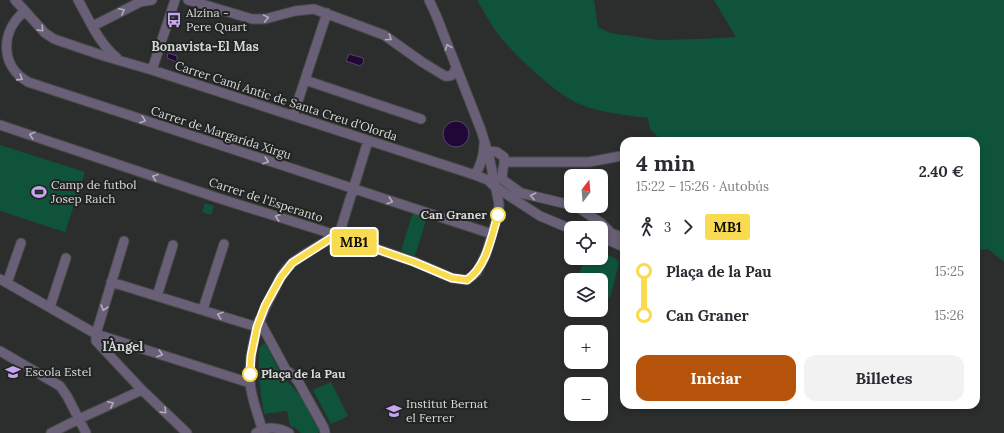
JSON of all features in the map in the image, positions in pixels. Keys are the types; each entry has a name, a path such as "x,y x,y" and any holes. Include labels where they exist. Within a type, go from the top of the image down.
{"street":[{"name":"Carrer Camí Antic de Santa Creu d'Olorda","path":"15,0 50,37 89,51 475,175 488,180 494,186 512,196 540,216 564,226"},
{"path":"78,0 101,42 106,49 120,60"},
{"path":"93,26 140,1 152,0"},
{"path":"152,70 175,0"},
{"path":"188,0 252,19 264,19 304,9 314,9 327,13 384,35 459,87 473,109"},
{"path":"429,0 473,109"},
{"name":"Carrer de Margarida Xirgu","path":"25,11 11,23 4,37 3,46 6,62 15,74 28,82 492,234"},
{"path":"293,116 327,13"},
{"path":"89,51 101,42"},
{"path":"444,76 448,77 452,75 455,72 456,66"},
{"path":"305,80 421,120"},
{"name":"Carrer de l'Esperanto","path":"0,125 336,235 414,262 452,278 467,280 477,272 482,263 498,215 499,204 494,186 488,151 473,109"},
{"path":"289,433 269,428 259,431 250,383 251,356 258,324 265,306 281,277 292,263 336,235 341,228 368,141"},
{"path":"475,175 484,156 484,141"},
{"path":"488,151 501,154 504,157 501,172 503,180 521,193 564,203"},
{"path":"504,162 589,162 620,156"},
{"path":"499,204 503,197 508,195 512,196"},
{"path":"586,213 601,223 611,233 620,236"},
{"path":"314,249 315,229"},
{"path":"608,240 620,245"},
{"path":"124,241 96,334 96,341 142,390 187,433"},
{"path":"21,243 4,281 96,334 250,383"},
{"path":"203,309 224,244"},
{"path":"157,296 173,245"},
{"path":"50,307 66,258"},
{"path":"111,282 258,324 286,370 294,376 299,383 324,428 325,433"},
{"path":"0,351 60,386 67,396 86,433"},
{"path":"51,433 142,390"}],"green space":[{"path":"477,0 594,0 598,27 610,33 659,40 736,37 714,0 1004,0 1004,262 988,249 980,250 980,137 658,137 650,129 648,118 596,110 569,99 538,75 509,47 495,30"},
{"name":"Camp de futbol Josep Raich","path":"0,145 85,172 65,232 0,211"},
{"path":"205,203 214,206 211,215 202,212"},
{"path":"413,212 427,217 415,256 401,251"},
{"path":"608,255 619,262 610,298 608,298 608,273 580,273 582,265 608,265"},
{"path":"265,343 282,376 301,396 319,431 318,433 301,433 296,428 290,426 287,411 264,414 261,397 259,348"},
{"path":"331,382 348,416 331,424 313,390"}],"shaded area":[{"path":"168,53 177,56 177,62 167,58"},
{"path":"349,54 363,58 364,62 360,66 346,61"},
{"path":"456,121 465,125 469,134 465,143 456,147 447,143 443,134 447,125"}],"bus line":[{"name":"MB1","path":"250,374 254,340 265,306 281,277 292,263 302,256 336,235 414,262 452,278 467,280 477,272 482,263 498,215"}],"place":[{"name":"Alzina - Pere Quart","path":"174,20"},
{"name":"Camp de futbol Josep Raich","path":"39,192"},
{"name":"Can Graner","path":"498,215"},
{"name":"Escola Estel","path":"13,372"},
{"name":"Plaça de la Pau","path":"250,374"},
{"name":"Institut Bernat el Ferrer","path":"394,411"}],"district":[{"name":"Bonavista-El Mas","path":"205,46"},
{"name":"l'Àngel","path":"123,346"}]}
